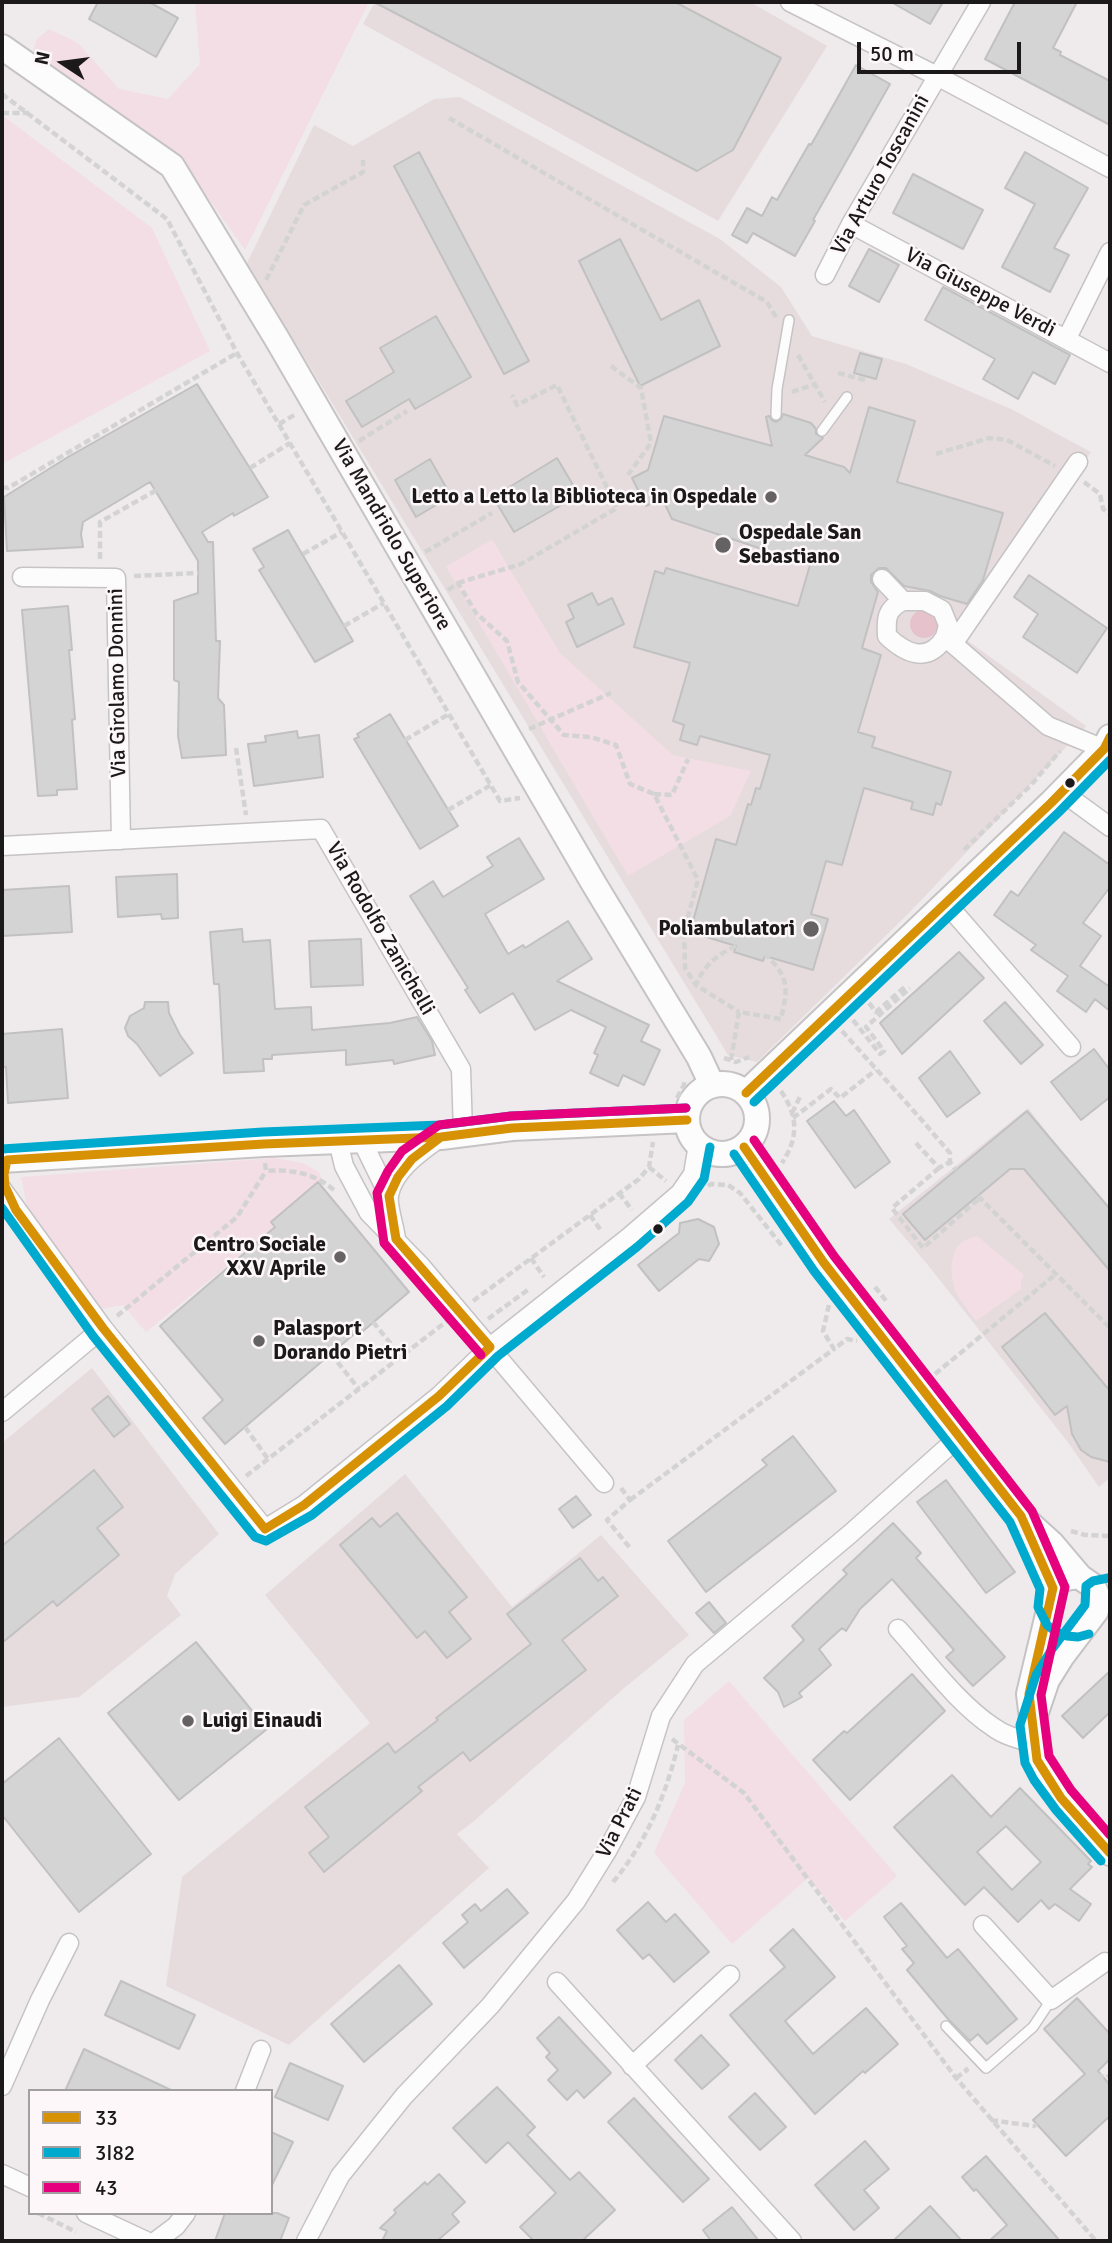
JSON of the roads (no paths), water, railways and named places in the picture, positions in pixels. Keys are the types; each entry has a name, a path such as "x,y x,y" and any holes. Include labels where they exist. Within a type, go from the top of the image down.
{"main road":[{"name":"Via Mandriolo Superiore","path":"2,47 172,166 314,402 594,884 699,1057 712,1085"},
{"path":"746,1093 1062,792 1107,743"},
{"path":"727,1084 746,1093 753,1102 758,1120 754,1135 744,1147 734,1153 721,1155 698,1145 689,1133 687,1120 691,1101 701,1090 712,1085 727,1084"},
{"path":"4,1160 452,1135 526,1127 687,1120"},
{"path":"744,1147 813,1248 1021,1516 1096,1586 1096,1611 1047,1680 1033,1733"},
{"path":"1021,1516 1051,1597 1052,1613 1063,1623 1074,1625 1086,1622"},
{"path":"1096,1586 1063,1578 1051,1597 1029,1694 1037,1760 1044,1774 1110,1853"}],"street":[{"name":"Via Arturo Toscanini","path":"790,2 937,76 1110,169"},
{"name":"Via Arturo Toscanini","path":"825,275 851,223 981,2"},
{"name":"Via Giuseppe Verdi","path":"851,223 1110,363"},
{"path":"1069,334 1110,252"},
{"path":"1074,468 949,641 922,655 902,650 887,636 886,618 893,605 903,601 925,601 942,610 948,625 949,641 1048,726 1072,737 1107,743"},
{"name":"Via Girolamo Donnini","path":"22,577 108,577 121,840"},
{"path":"882,579 903,601"},
{"path":"1062,792 1110,827"},
{"name":"Via Rodolfo Zanichelli","path":"2,846 321,829 461,1069 452,1135"},
{"path":"945,902 1071,1047"},
{"path":"389,1196 398,1177 412,1159 452,1135"},
{"path":"349,1140 389,1196 396,1239"},
{"path":"349,1140 344,1166 369,1213 460,1311 604,1483"},
{"path":"4,1160 3,1190 103,1328 265,1529 304,1505 439,1396 490,1347 680,1193 693,1174 698,1145"},
{"path":"2,1412 103,1328"},
{"name":"Via Prati","path":"306,2241 340,2176 404,2096 490,2006 576,1901 636,1797 661,1716 695,1664 850,1534 960,1436"},
{"path":"898,1629 970,1709 994,1728 1014,1738 1033,1733"},
{"path":"984,1925 1051,2000 1109,1963"},
{"path":"2,2086 69,1943"},
{"path":"632,2066 730,1975"},
{"path":"557,1982 792,2241"},
{"path":"246,2089 261,2050"},
{"path":"2,2174 28,2186"},
{"path":"90,2215 146,2241"},
{"path":"156,2241 176,2226 184,2215"}],"lane":[{"path":"776,415 777,389 789,320"},
{"path":"822,431 847,397"},
{"path":"946,2026 986,2068 1033,2028 1051,2000"}],"place":[{"name":"Letto a Letto la Biblioteca in Ospedale","path":"771,497"},
{"name":"Ospedale San Sebastiano","path":"723,545"},
{"name":"Poliambulatori","path":"811,929"},
{"name":"Centro Sociale XXV Aprile","path":"340,1257"},
{"name":"Palasport Dorando Pietri","path":"259,1341"},
{"name":"Luigi Einaudi","path":"188,1721"}]}
